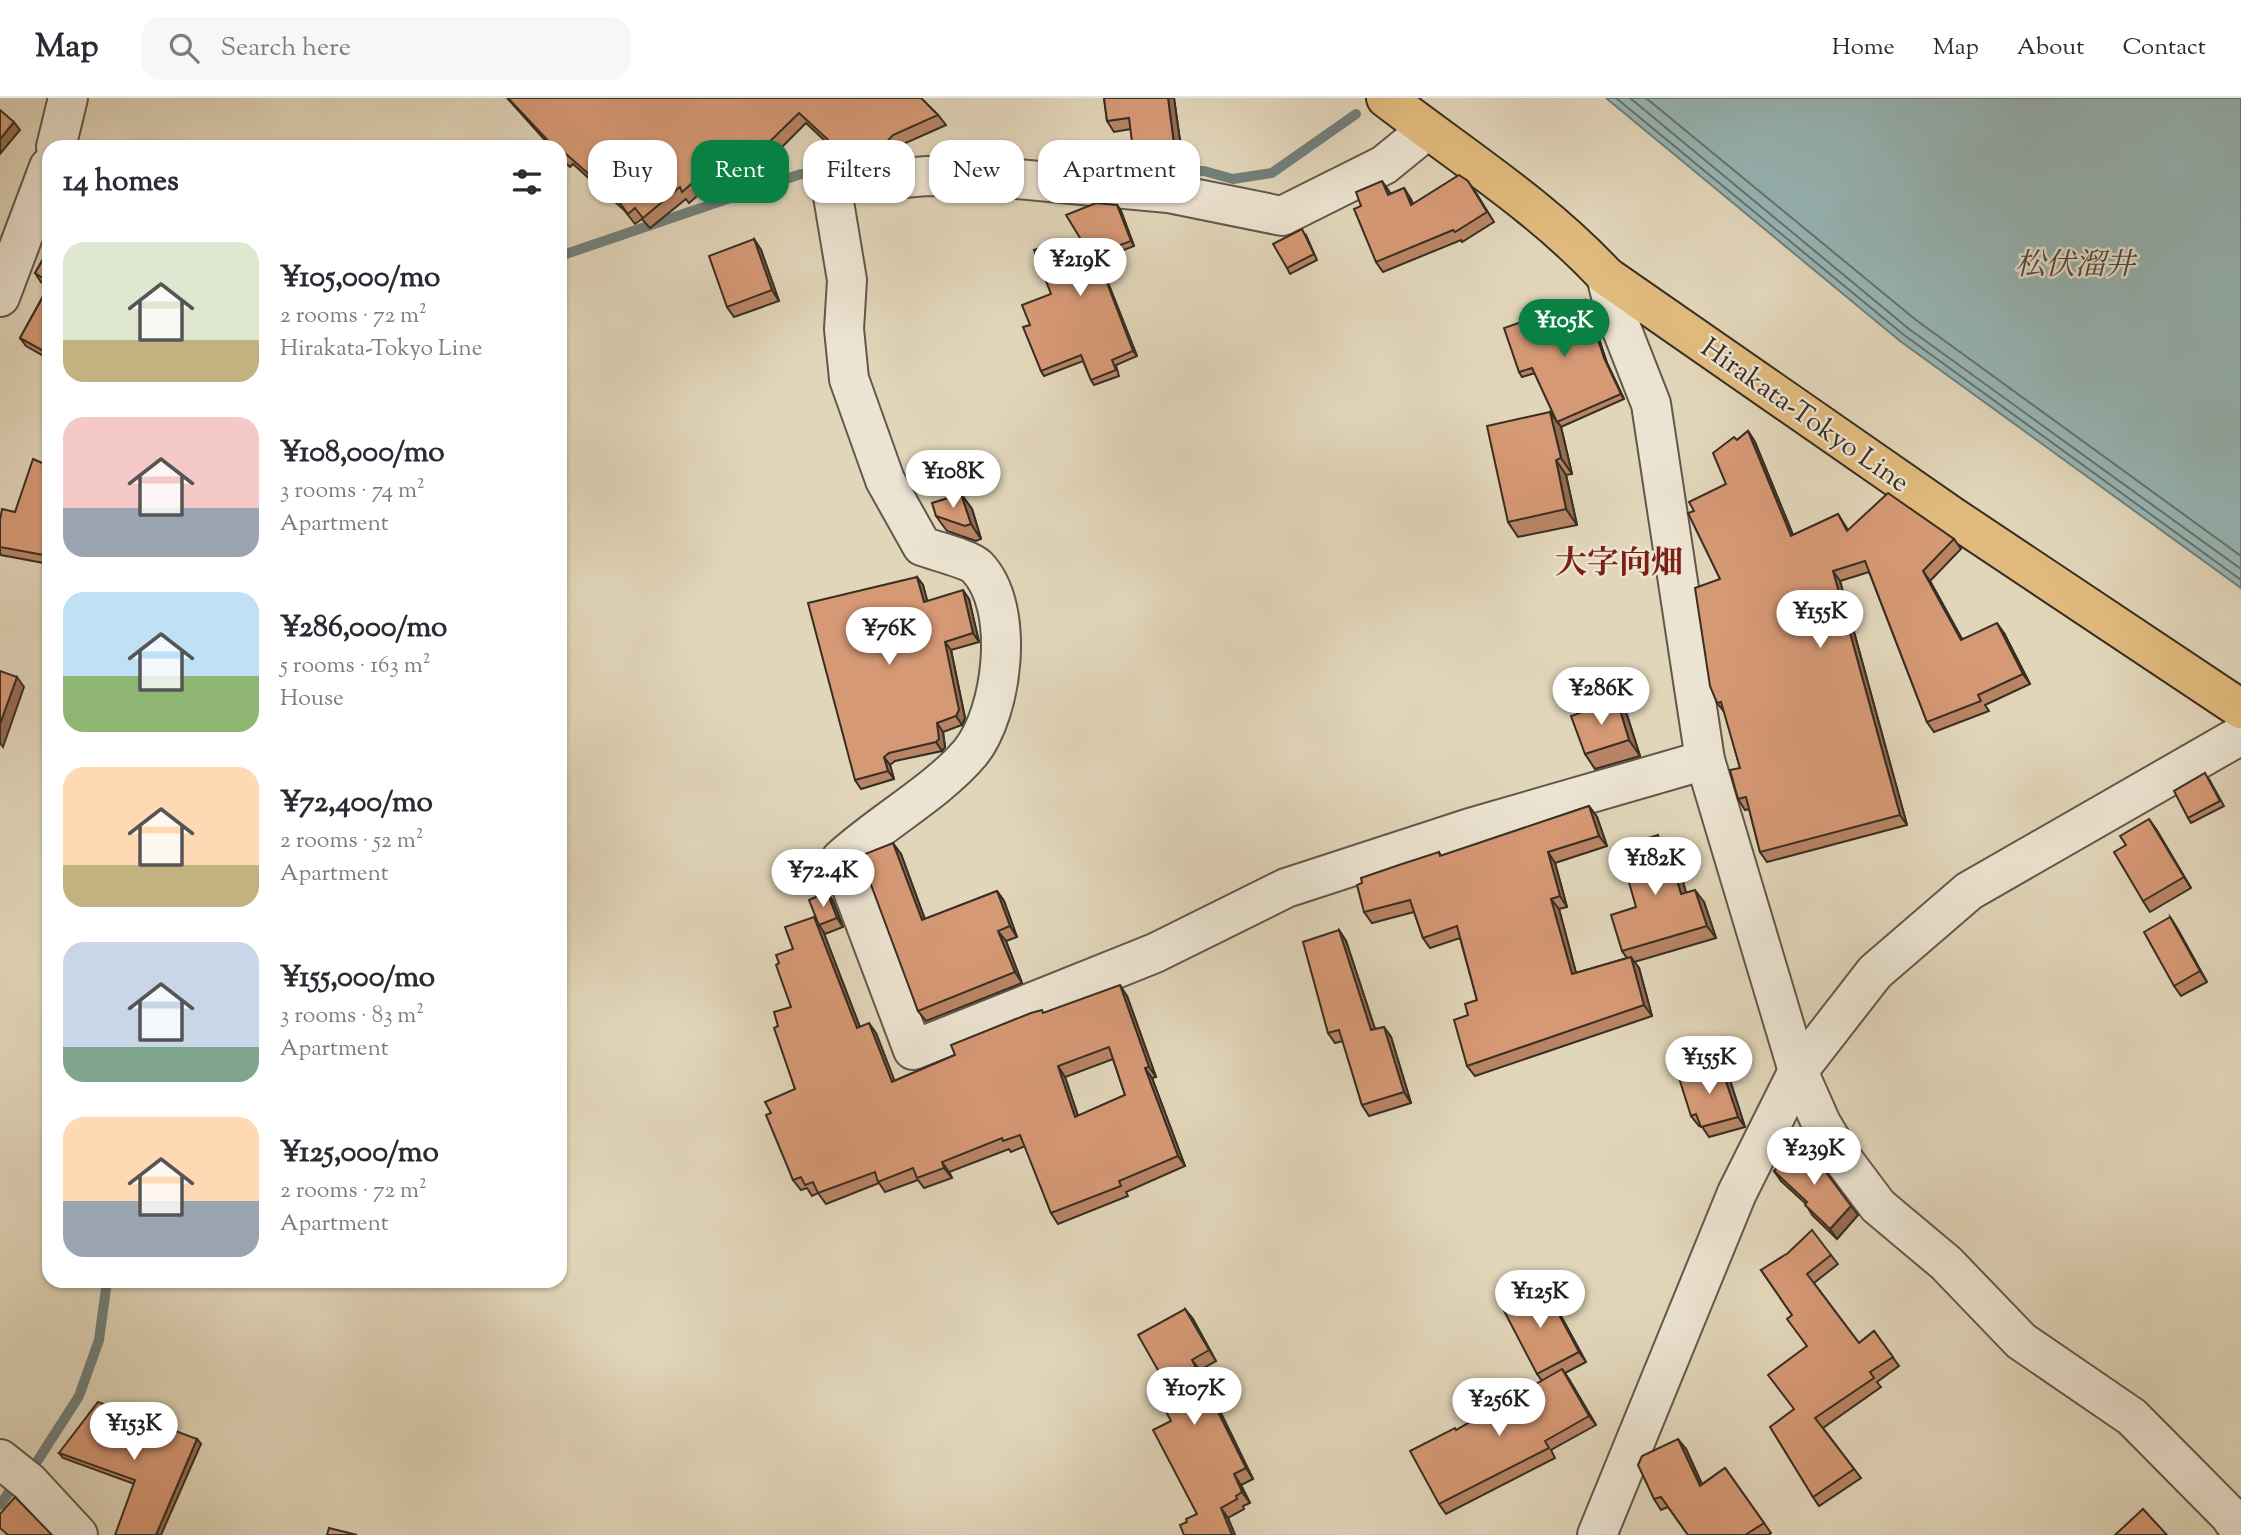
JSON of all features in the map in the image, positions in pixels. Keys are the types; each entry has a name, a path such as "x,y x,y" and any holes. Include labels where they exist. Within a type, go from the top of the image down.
{"main road":[{"name":"Hirakata-Tokyo Line","path":"1386,98 1427,130 1506,184 1579,246 1606,276 1953,517 2241,709"}],"street":[{"path":"59,140 68,98"},
{"path":"1427,130 1384,165 1282,216 1168,193 1017,179 928,176 831,184 847,280 844,329 849,379 885,480 922,546 976,565 994,593 1001,629 995,705 970,753 841,859 912,1050 1155,953 1286,888 1470,828 1705,760"},
{"path":"0,297 42,186"},
{"path":"1606,276 1615,312 1651,404 1705,760 1798,1071 1821,1123 1878,1206 1946,1263 2021,1341 2132,1417 2229,1516 2241,1532"},
{"path":"1597,1535 1737,1193 1798,1071 1875,972 1969,891 2241,735"},
{"path":"0,1460 29,1482 78,1535"}],"water":[{"name":"松伏溜井","path":"1606,98 2241,98 2241,588 1900,341"}],"building":[{"path":"508,98 921,98 938,115 893,135 888,140 828,140 799,113 771,140 691,140 691,184 682,192 680,187 677,190 677,140 588,140 588,173 567,155 567,140 547,140"},
{"path":"1104,98 1168,98 1173,140 1132,140 1129,118 1107,121"},
{"path":"0,110 14,122 0,139"},
{"path":"1459,175 1468,181 1487,212 1455,232 1453,230 1376,262 1354,209 1361,206 1356,192 1382,181 1388,195 1404,188 1411,205"},
{"path":"620,203 661,203 643,218 635,208 628,214"},
{"path":"1096,203 1117,205 1131,241 1096,254 1133,351 1112,360 1116,370 1091,380 1081,355 1041,371 1023,327 1030,325 1022,305 1051,294 1034,250 1064,241 1080,257 1088,251 1066,215"},
{"path":"1302,229 1314,254 1287,268 1273,244"},
{"path":"754,239 772,290 727,307 709,256"},
{"path":"42,261 42,278 35,273"},
{"path":"42,299 42,350 20,338"},
{"path":"1585,300 1604,358 1621,394 1557,422 1532,368 1519,372 1504,328"},
{"path":"1550,412 1561,458 1556,460 1566,509 1508,522 1487,426"},
{"path":"1748,431 1791,536 1838,514 1847,531 1888,493 1954,539 1923,571 1961,640 1997,623 2023,674 1978,695 1981,701 1927,722 1865,561 1833,571 1900,815 1760,852 1746,797 1738,799 1730,770 1740,768 1721,702 1717,703 1710,686 1695,588 1720,579 1688,513 1694,511 1689,502 1726,484 1713,453 1734,437 1737,440"},
{"path":"33,459 42,463 42,555 0,547 2,509 15,512"},
{"path":"961,494 971,524 965,526 936,516 932,503"},
{"path":"917,577 924,602 963,590 973,633 945,642 959,710 956,716 937,723 939,739 936,742 889,753 884,757 888,771 855,780 808,603"},
{"path":"0,671 17,677 0,724"},
{"path":"1617,700 1629,740 1585,754 1571,716"},
{"path":"2205,773 2220,801 2188,818 2174,791"},
{"path":"1589,806 1599,836 1548,852 1560,896 1551,899 1572,974 1631,957 1644,1005 1467,1066 1454,1020 1468,1015 1465,1004 1477,1000 1457,926 1423,938 1410,900 1364,912 1357,885 1362,883 1361,878 1399,865 1439,852 1440,856"},
{"path":"2149,819 2184,877 2143,901 2114,852 2126,845 2120,836"},
{"path":"1658,835 1659,840 1665,839 1681,894 1695,890 1707,926 1622,951 1611,915 1636,907 1619,847"},
{"path":"893,843 922,920 997,891 1010,926 998,931 1015,972 918,1011 867,874 871,872 865,854"},
{"path":"827,892 837,918 819,925 809,900"},
{"path":"814,917 857,1028 869,1023 892,1082 955,1055 951,1045 1031,1013 1042,1010 1043,1013 1120,985 1149,1067 1145,1068 1178,1156 1119,1181 1121,1186 1051,1213 1020,1135 1003,1141 1002,1138 942,1162 944,1168 917,1178 913,1168 878,1182 875,1172 818,1193 813,1182 805,1185 801,1177 793,1180 766,1115 771,1113 765,1102 795,1089 774,1028 778,1026 774,1012 791,1007 776,965 779,963 776,955 793,949 785,927","holes":["1109,1047 1125,1095 1075,1117 1058,1066"]},
{"path":"2170,917 2200,971 2174,986 2144,932"},
{"path":"1339,930 1371,1030 1384,1027 1404,1092 1362,1105 1339,1030 1328,1033 1303,942"},
{"path":"1720,1064 1738,1117 1701,1127 1696,1114 1691,1116 1679,1078"},
{"path":"1793,1150 1799,1155 1804,1151 1822,1167 1851,1206 1830,1229 1805,1205 1807,1202 1774,1171"},
{"path":"1812,1230 1831,1255 1807,1274 1859,1343 1874,1331 1893,1357 1870,1372 1874,1378 1815,1418 1854,1469 1813,1497 1770,1427 1794,1409 1768,1375 1807,1346 1787,1319 1792,1315 1761,1270 1788,1253"},
{"path":"1540,1288 1545,1298 1549,1296 1579,1352 1537,1374 1502,1307"},
{"path":"1185,1309 1209,1350 1192,1360 1246,1468 1234,1474 1242,1492 1236,1496 1237,1499 1221,1508 1232,1535 1184,1535 1180,1525 1197,1514 1153,1430 1171,1421 1163,1406 1169,1402 1166,1395 1171,1393 1138,1335"},
{"path":"1562,1369 1589,1416 1545,1441 1549,1448 1439,1504 1410,1451 1455,1428 1456,1430"},
{"path":"98,1402 197,1439 156,1535 115,1535 135,1480 59,1453"},
{"path":"1678,1439 1700,1486 1725,1468 1764,1523 1745,1535 1688,1535 1661,1497 1654,1499 1638,1465 1642,1456"},
{"path":"15,1497 52,1535 8,1535 0,1528 0,1514"},
{"path":"2143,1509 2167,1535 2115,1535"},
{"path":"329,1528 357,1535 327,1535"}],"waterway":[{"path":"1200,171 1233,179 1272,173 1356,114"},
{"path":"567,254 801,174"},
{"path":"38,1460 79,1396 99,1340 106,1288"},
{"path":"0,1505 12,1488 7,1484"}],"district":[{"name":"大字向畑","path":"1619,562"}]}
